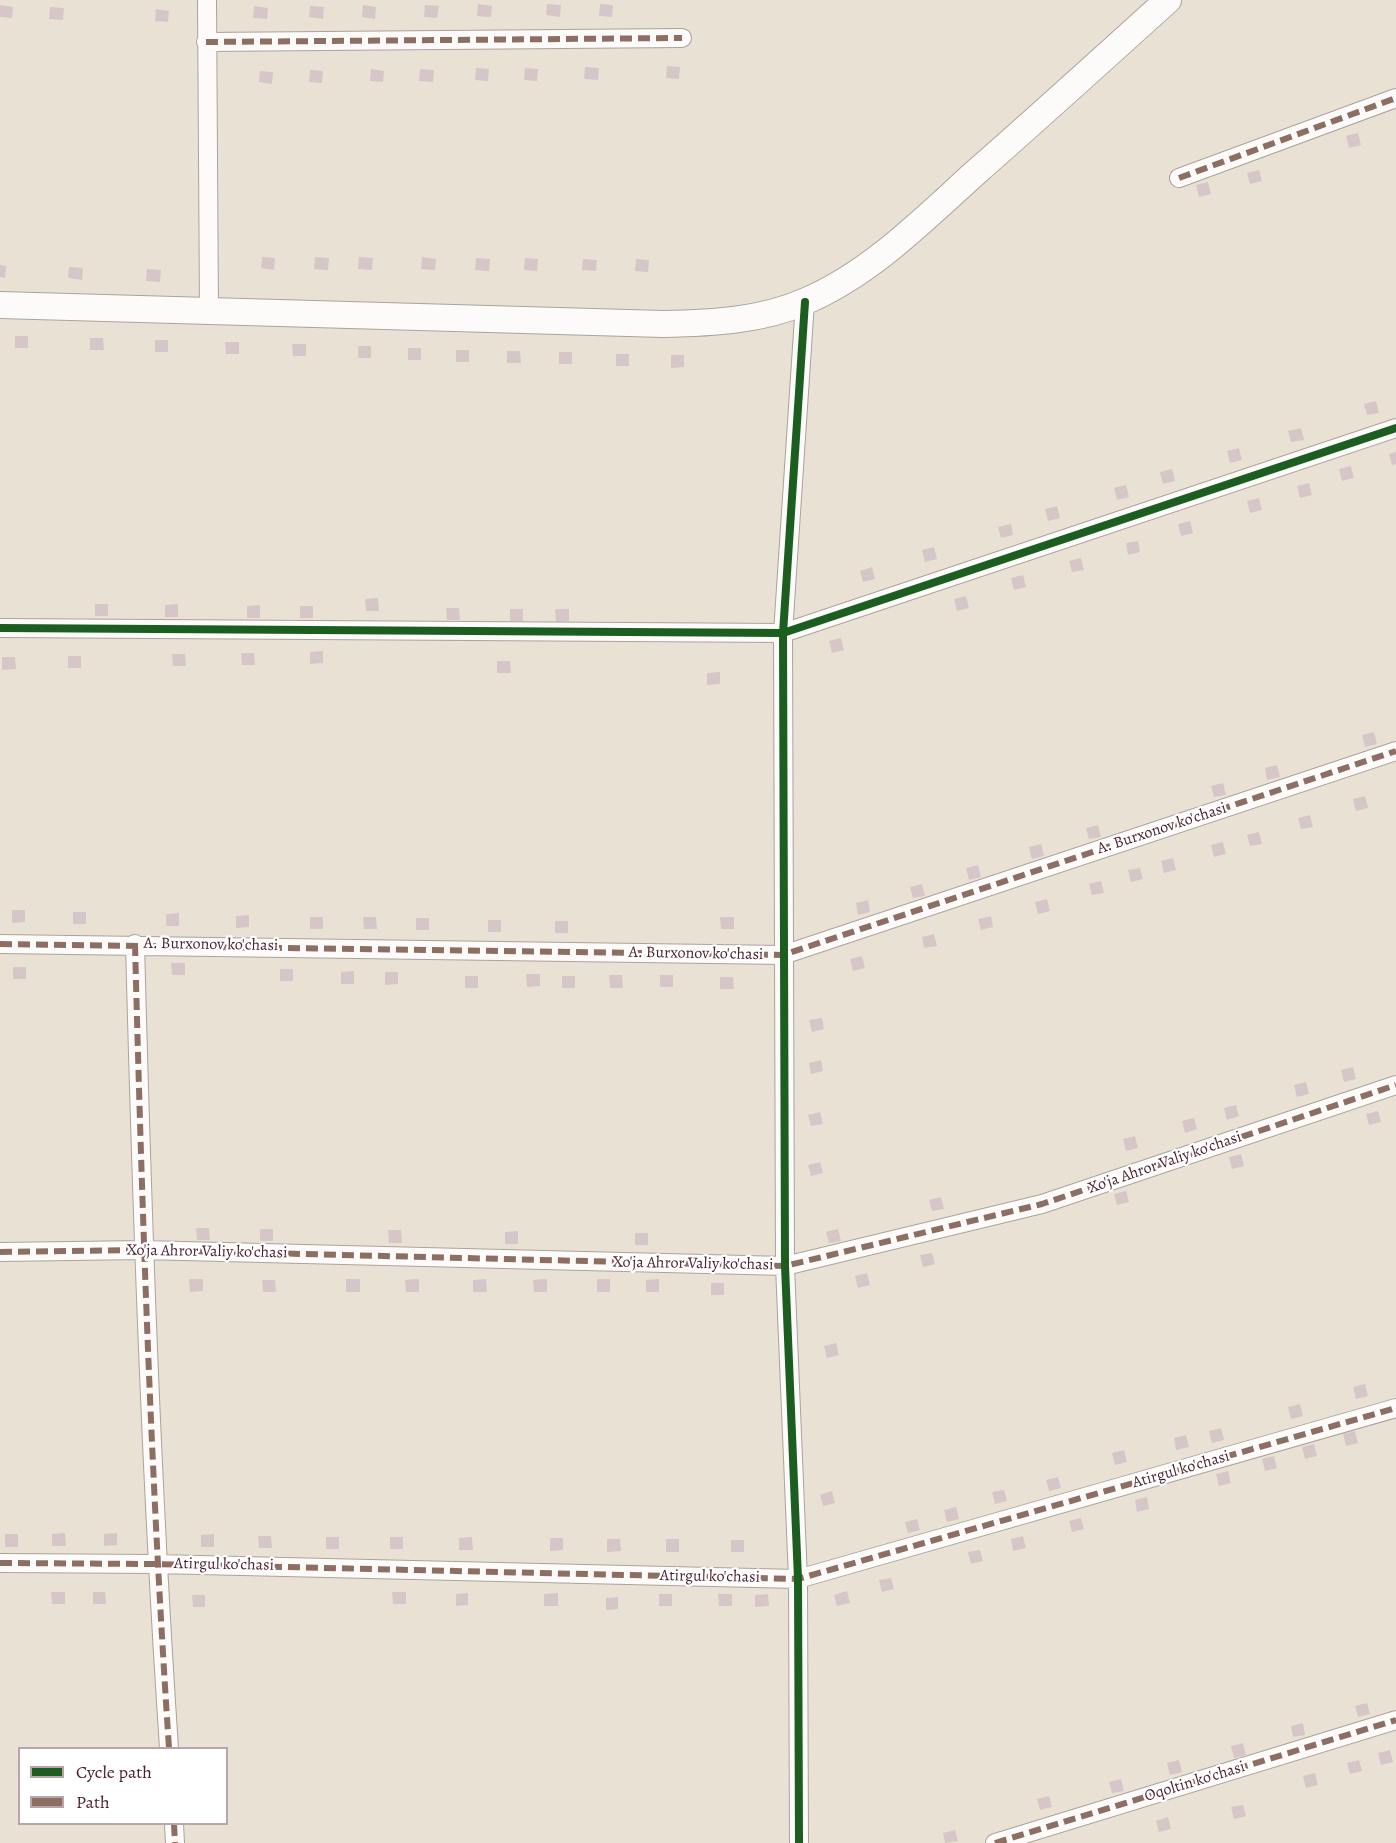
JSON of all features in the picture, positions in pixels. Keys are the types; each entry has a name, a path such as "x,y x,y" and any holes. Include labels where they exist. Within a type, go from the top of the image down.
{"main road":[{"path":"0,306 672,324 737,320 805,302 838,285 899,242 1168,0"}],"street":[{"path":"207,0 209,312"},
{"path":"206,42 682,38"},
{"path":"1179,178 1396,98"},
{"path":"799,1843 798,1579 785,1266 783,633 805,302"},
{"path":"0,628 783,633 1396,428"},
{"name":"A. Burxonov ko'chasi","path":"0,944 135,944 783,955 1396,751"},
{"path":"135,944 143,1251 156,1564 169,1747"},
{"name":"Xo'ja Ahror Valiy ko'chasi","path":"0,1252 143,1251 785,1266 1042,1204 1396,1085"},
{"name":"Atirgul ko'chasi","path":"0,1563 156,1564 798,1579 1396,1408"},
{"name":"Oqoltin ko'chasi","path":"995,1843 1396,1720"},
{"path":"174,1825 176,1843"}],"building":[{"path":"478,4 492,6 491,17 477,16"},
{"path":"547,4 561,5 560,17 546,15"},
{"path":"600,4 613,5 612,17 599,16"},
{"path":"0,5 13,7 12,18 0,17"},
{"path":"363,5 376,7 375,19 362,17"},
{"path":"425,5 439,6 437,18 424,17"},
{"path":"254,6 268,8 267,19 253,18"},
{"path":"310,6 324,7 323,19 309,17"},
{"path":"50,7 64,8 63,20 49,19"},
{"path":"156,9 169,11 168,22 155,21"},
{"path":"667,66 680,67 679,79 666,78"},
{"path":"585,67 599,68 598,80 584,79"},
{"path":"476,68 489,69 488,81 475,80"},
{"path":"525,68 538,69 537,81 524,80"},
{"path":"371,69 384,71 383,82 370,81"},
{"path":"420,69 434,70 433,82 419,81"},
{"path":"310,70 323,71 322,83 309,82"},
{"path":"260,71 273,72 272,84 259,82"},
{"path":"1358,133 1361,145 1349,148 1346,136"},
{"path":"1259,170 1262,181 1250,184 1247,173"},
{"path":"1208,182 1211,194 1199,197 1196,185"},
{"path":"262,257 275,258 274,270 261,268"},
{"path":"315,257 329,258 328,270 314,269"},
{"path":"359,257 373,258 372,270 358,269"},
{"path":"422,257 436,259 435,270 421,269"},
{"path":"476,258 490,259 489,271 475,270"},
{"path":"525,258 538,259 537,271 524,270"},
{"path":"583,259 597,260 596,271 582,270"},
{"path":"636,259 649,260 648,272 635,271"},
{"path":"0,265 6,266 5,278 0,277"},
{"path":"69,267 83,268 82,280 68,278"},
{"path":"147,269 161,270 160,282 146,281"},
{"path":"15,336 28,336 28,348 15,348"},
{"path":"90,338 103,338 104,350 90,350"},
{"path":"155,340 168,340 168,352 155,352"},
{"path":"225,342 239,342 239,354 226,354"},
{"path":"292,344 306,344 306,356 293,356"},
{"path":"358,346 371,346 371,358 358,358"},
{"path":"408,348 421,348 421,360 408,360"},
{"path":"456,350 469,350 469,362 456,362"},
{"path":"507,351 520,351 521,363 507,363"},
{"path":"559,352 572,352 572,364 559,364"},
{"path":"616,354 629,354 629,366 616,366"},
{"path":"671,355 684,355 684,367 671,368"},
{"path":"1376,401 1379,413 1367,415 1364,404"},
{"path":"1301,428 1304,440 1291,442 1288,431"},
{"path":"1239,448 1242,460 1230,463 1227,451"},
{"path":"1396,452 1396,464 1392,465 1389,454"},
{"path":"1351,466 1354,478 1342,481 1339,469"},
{"path":"1172,469 1175,481 1163,484 1160,472"},
{"path":"1309,483 1312,495 1300,498 1297,486"},
{"path":"1126,485 1129,497 1117,500 1114,488"},
{"path":"1259,498 1262,510 1250,513 1247,501"},
{"path":"1057,506 1060,518 1048,521 1045,509"},
{"path":"1190,521 1193,533 1181,536 1178,524"},
{"path":"1011,524 1013,535 1001,538 998,527"},
{"path":"1138,541 1140,552 1128,555 1126,543"},
{"path":"934,547 937,559 925,562 922,550"},
{"path":"1081,558 1084,570 1072,572 1069,561"},
{"path":"872,567 875,579 863,582 860,571"},
{"path":"1023,575 1026,587 1014,590 1011,578"},
{"path":"966,596 969,608 957,611 954,599"},
{"path":"378,598 379,611 366,611 365,599"},
{"path":"95,604 108,604 108,616 95,616"},
{"path":"178,604 178,617 165,617 165,605"},
{"path":"260,605 260,618 247,618 247,606"},
{"path":"300,606 313,606 313,618 300,618"},
{"path":"446,608 459,608 460,620 447,620"},
{"path":"510,609 523,609 523,621 510,621"},
{"path":"555,609 569,609 569,621 556,622"},
{"path":"841,638 844,650 832,653 829,641"},
{"path":"323,651 323,663 310,664 310,652"},
{"path":"241,653 254,653 255,665 242,665"},
{"path":"172,654 185,654 186,666 173,666"},
{"path":"68,656 81,656 81,668 68,668"},
{"path":"2,657 15,657 16,669 2,670"},
{"path":"497,661 510,661 511,673 497,673"},
{"path":"720,672 720,684 707,685 707,673"},
{"path":"1374,732 1377,744 1365,747 1362,735"},
{"path":"1277,765 1280,777 1267,780 1265,768"},
{"path":"1223,783 1226,795 1214,797 1211,786"},
{"path":"1365,796 1368,808 1356,811 1353,799"},
{"path":"1310,815 1313,827 1301,829 1298,818"},
{"path":"1098,825 1101,837 1089,839 1086,828"},
{"path":"1259,832 1262,844 1250,846 1247,835"},
{"path":"1223,842 1226,854 1214,857 1211,845"},
{"path":"1041,844 1044,856 1032,859 1029,847"},
{"path":"1173,858 1176,870 1164,873 1161,861"},
{"path":"978,865 981,877 969,880 966,868"},
{"path":"1140,868 1143,879 1131,882 1128,870"},
{"path":"1101,881 1104,893 1092,895 1089,884"},
{"path":"922,884 925,896 913,898 910,887"},
{"path":"1047,899 1050,911 1038,914 1035,902"},
{"path":"868,900 870,912 858,915 856,903"},
{"path":"12,910 25,910 25,922 12,923"},
{"path":"73,912 86,912 86,924 73,924"},
{"path":"179,913 179,926 166,926 166,914"},
{"path":"249,915 249,927 236,928 236,916"},
{"path":"991,916 993,927 981,930 978,919"},
{"path":"310,917 323,917 323,929 310,929"},
{"path":"363,917 376,917 377,929 364,929"},
{"path":"720,917 734,917 734,929 721,929"},
{"path":"416,918 429,918 429,930 416,930"},
{"path":"488,920 501,920 501,932 488,932"},
{"path":"555,921 568,921 568,933 555,933"},
{"path":"934,934 937,946 924,948 922,937"},
{"path":"862,956 865,968 853,971 850,959"},
{"path":"171,963 185,963 185,975 172,975"},
{"path":"13,967 26,967 26,979 13,979"},
{"path":"280,969 293,969 293,981 280,981"},
{"path":"354,971 354,984 341,984 341,972"},
{"path":"385,972 398,972 398,984 385,985"},
{"path":"526,974 540,974 540,986 527,987"},
{"path":"609,975 622,975 623,988 610,988"},
{"path":"660,975 673,975 673,987 660,987"},
{"path":"465,976 478,976 478,988 465,988"},
{"path":"562,976 575,976 575,988 562,988"},
{"path":"720,977 733,977 734,989 720,989"},
{"path":"822,1018 824,1029 812,1032 809,1020"},
{"path":"821,1060 823,1071 811,1074 809,1063"},
{"path":"1353,1067 1356,1079 1344,1082 1341,1070"},
{"path":"1306,1082 1309,1094 1297,1097 1294,1085"},
{"path":"1236,1105 1239,1116 1227,1120 1224,1108"},
{"path":"1378,1111 1381,1122 1369,1125 1366,1114"},
{"path":"820,1112 823,1124 811,1126 808,1115"},
{"path":"1194,1118 1197,1129 1185,1133 1182,1121"},
{"path":"1135,1136 1138,1148 1126,1151 1123,1139"},
{"path":"1241,1154 1244,1166 1232,1169 1229,1157"},
{"path":"820,1162 823,1173 811,1176 808,1165"},
{"path":"1126,1191 1129,1202 1117,1205 1114,1194"},
{"path":"941,1197 944,1209 932,1211 929,1200"},
{"path":"196,1228 209,1228 210,1240 197,1240"},
{"path":"260,1229 273,1229 273,1241 260,1241"},
{"path":"838,1229 841,1241 829,1243 826,1232"},
{"path":"388,1230 401,1230 402,1243 389,1243"},
{"path":"518,1231 518,1244 505,1244 505,1232"},
{"path":"635,1233 648,1233 648,1245 635,1245"},
{"path":"932,1253 935,1264 923,1267 920,1255"},
{"path":"867,1273 870,1285 858,1288 855,1276"},
{"path":"189,1279 203,1279 203,1291 190,1292"},
{"path":"346,1279 360,1279 360,1292 346,1292"},
{"path":"419,1279 419,1292 406,1292 405,1280"},
{"path":"486,1279 487,1292 473,1292 473,1280"},
{"path":"547,1279 547,1292 534,1292 533,1280"},
{"path":"597,1279 610,1279 610,1292 597,1292"},
{"path":"659,1279 659,1292 646,1292 646,1280"},
{"path":"262,1280 275,1280 276,1292 263,1292"},
{"path":"711,1283 724,1283 724,1295 711,1295"},
{"path":"836,1343 839,1355 827,1358 824,1346"},
{"path":"1365,1384 1368,1396 1356,1399 1353,1387"},
{"path":"1300,1404 1303,1416 1291,1419 1288,1407"},
{"path":"1221,1428 1224,1440 1212,1443 1209,1431"},
{"path":"1355,1431 1358,1443 1346,1446 1343,1434"},
{"path":"1186,1435 1189,1447 1176,1450 1174,1438"},
{"path":"1314,1444 1317,1456 1305,1459 1302,1447"},
{"path":"1124,1450 1127,1462 1115,1465 1112,1453"},
{"path":"1274,1456 1277,1468 1265,1471 1262,1459"},
{"path":"1228,1471 1231,1483 1219,1486 1216,1474"},
{"path":"1058,1477 1061,1488 1049,1491 1046,1480"},
{"path":"1004,1490 1007,1501 995,1504 992,1492"},
{"path":"832,1491 835,1503 823,1506 820,1495"},
{"path":"1147,1497 1149,1509 1137,1512 1135,1500"},
{"path":"956,1507 959,1519 947,1522 944,1510"},
{"path":"1081,1518 1084,1529 1072,1532 1069,1521"},
{"path":"917,1519 920,1530 908,1533 905,1522"},
{"path":"65,1533 66,1546 52,1546 52,1534"},
{"path":"117,1533 117,1545 104,1546 104,1534"},
{"path":"5,1534 18,1534 18,1547 5,1547"},
{"path":"214,1534 214,1547 201,1547 201,1535"},
{"path":"258,1536 271,1536 272,1548 259,1548"},
{"path":"1023,1536 1026,1548 1013,1551 1011,1539"},
{"path":"326,1537 339,1537 339,1549 326,1549"},
{"path":"390,1537 403,1537 403,1549 390,1549"},
{"path":"472,1537 473,1550 459,1550 459,1538"},
{"path":"550,1538 563,1538 563,1550 550,1551"},
{"path":"607,1539 620,1539 621,1551 607,1552"},
{"path":"666,1539 679,1539 679,1552 666,1552"},
{"path":"731,1540 744,1540 744,1552 731,1552"},
{"path":"980,1550 983,1561 971,1564 968,1552"},
{"path":"891,1578 894,1589 882,1592 879,1580"},
{"path":"847,1591 850,1603 837,1606 834,1595"},
{"path":"51,1592 65,1592 65,1604 52,1604"},
{"path":"93,1592 105,1592 106,1604 93,1604"},
{"path":"392,1592 406,1592 406,1604 393,1604"},
{"path":"468,1593 468,1605 456,1606 456,1594"},
{"path":"558,1593 558,1606 544,1606 544,1594"},
{"path":"659,1594 672,1594 672,1606 659,1606"},
{"path":"718,1594 732,1594 732,1606 719,1606"},
{"path":"768,1594 769,1606 755,1607 755,1595"},
{"path":"192,1595 205,1595 205,1607 193,1607"},
{"path":"618,1597 618,1609 606,1610 606,1598"},
{"path":"1367,1703 1370,1714 1358,1717 1355,1706"},
{"path":"1303,1723 1305,1735 1293,1737 1291,1726"},
{"path":"1243,1743 1246,1755 1234,1758 1231,1746"},
{"path":"1390,1750 1393,1762 1381,1765 1378,1753"},
{"path":"1179,1760 1182,1772 1170,1775 1167,1763"},
{"path":"1359,1760 1362,1771 1350,1774 1347,1763"},
{"path":"1315,1773 1318,1785 1306,1788 1303,1776"},
{"path":"1121,1779 1124,1791 1112,1793 1109,1782"},
{"path":"1049,1796 1052,1807 1040,1810 1037,1799"},
{"path":"1243,1805 1246,1816 1234,1819 1231,1807"},
{"path":"1168,1817 1171,1829 1159,1832 1156,1821"},
{"path":"955,1830 958,1841 945,1843 943,1833"}],"marked path":[{"path":"206,42 682,38"},
{"path":"1179,178 1396,98"},
{"path":"0,944 783,955 1396,751"},
{"path":"135,944 148,1346 169,1747"},
{"path":"0,1252 143,1250 785,1266 1042,1204 1396,1085"},
{"path":"0,1563 156,1564 798,1579 1396,1408"},
{"path":"995,1843 1396,1720"},
{"path":"174,1825 175,1843"}],"cycle path":[{"path":"799,1843 798,1579 785,1266 783,633 805,302"},
{"path":"0,628 783,633 1396,428"}]}
